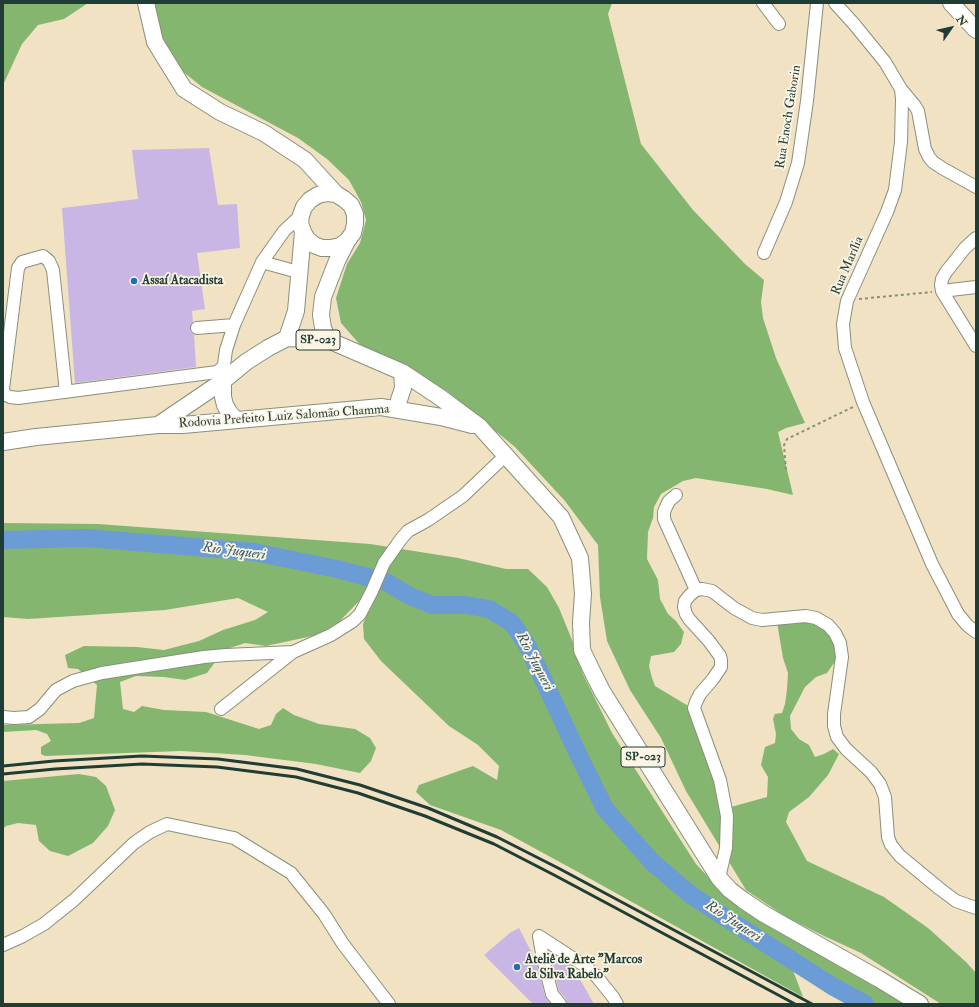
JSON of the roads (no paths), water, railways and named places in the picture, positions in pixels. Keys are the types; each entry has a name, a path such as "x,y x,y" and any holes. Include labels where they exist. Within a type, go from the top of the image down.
{"main road":[{"path":"146,3 155,42 184,89 220,112 264,133 306,160 336,194 351,205 355,214 353,233 347,241 328,280 323,297 321,315 323,328 328,340"},
{"path":"951,3 976,30"},
{"path":"336,194 327,193 318,195 310,200 304,207 300,223 307,239 314,245 322,248 331,248 340,246 347,241"},
{"path":"287,338 296,311 299,285 298,272 303,232"},
{"name":"SP-023","path":"287,338 328,340 402,372 441,398 480,427 561,517 580,558 583,594 581,622 582,650 602,691 719,878 730,890 764,914 920,1004"},
{"name":"Rodovia Prefeito Luiz Salomão Chamma","path":"158,425 223,381 246,362 287,338"},
{"path":"396,409 403,388 402,372"},
{"path":"223,381 223,397 225,405 235,419"},
{"name":"Rodovia Prefeito Luiz Salomão Chamma","path":"3,442 36,437 158,425 183,425 235,419 380,407 441,417 480,427"}],"street":[{"path":"763,3 779,24"},
{"name":"Rua Enoch Gaborin","path":"764,253 786,202 798,163 807,101 817,3"},
{"name":"Rua Marília","path":"835,3 885,62 901,89 902,110 901,142 895,190 887,212 847,301 843,324 845,348 863,402 932,564 946,594 958,614 967,625 976,632"},
{"path":"901,89 918,111 925,148 929,157 933,162 942,168 976,187"},
{"path":"66,392 53,270 49,261 43,256 22,262 18,268 3,389 4,394 10,397 18,398 66,392 217,372 224,365 226,350 234,325 262,262 284,231 301,215"},
{"path":"976,238 965,248 946,272 942,279 941,285 942,291 976,346"},
{"path":"262,262 298,272"},
{"path":"942,291 976,287"},
{"path":"196,328 234,325"},
{"path":"221,709 293,652 325,639 353,621 360,614 384,563 408,531 428,520 463,496 506,455"},
{"path":"676,495 669,501 666,507 664,519 696,590"},
{"path":"719,878 726,848 727,816 720,780 694,708 700,694 713,680 721,667 721,660 709,642 686,614 684,606 685,601 690,595 696,590 702,588 712,591 734,608 752,618 762,620 806,616 816,618 828,625 835,633 840,644 842,657 834,714 834,726 838,737 846,749 871,772 880,784 885,797 888,837 891,845 900,856 956,901 976,908"},
{"path":"3,716 14,718 29,717 40,709 50,696 63,685 73,680 102,674 226,655 293,652"},
{"path":"3,945 44,924 74,900 134,843 150,832 167,824 234,838 291,874 324,914 342,944 389,1004"},
{"path":"560,1004 552,994 539,936 585,966 597,977 618,1004"}],"waterway":[{"name":"Rio Juqueri","path":"3,540 87,538 254,552 337,569 386,582 410,596 432,605 466,605 489,609 512,623 527,645 605,809 653,863 691,895 832,986 865,1004"}],"railway":[{"path":"3,766 54,761 142,756 218,759 297,769 360,785 428,808 497,837 560,869 812,1004"},
{"path":"3,774 55,769 142,764 217,767 296,777 358,793 425,816 494,844 795,1004"}],"place":[{"name":"Assaí Atacadista","path":"134,281"},
{"name":"Ateliê de Arte \"Marcos da Silva Rabelo\"","path":"517,967"}]}
